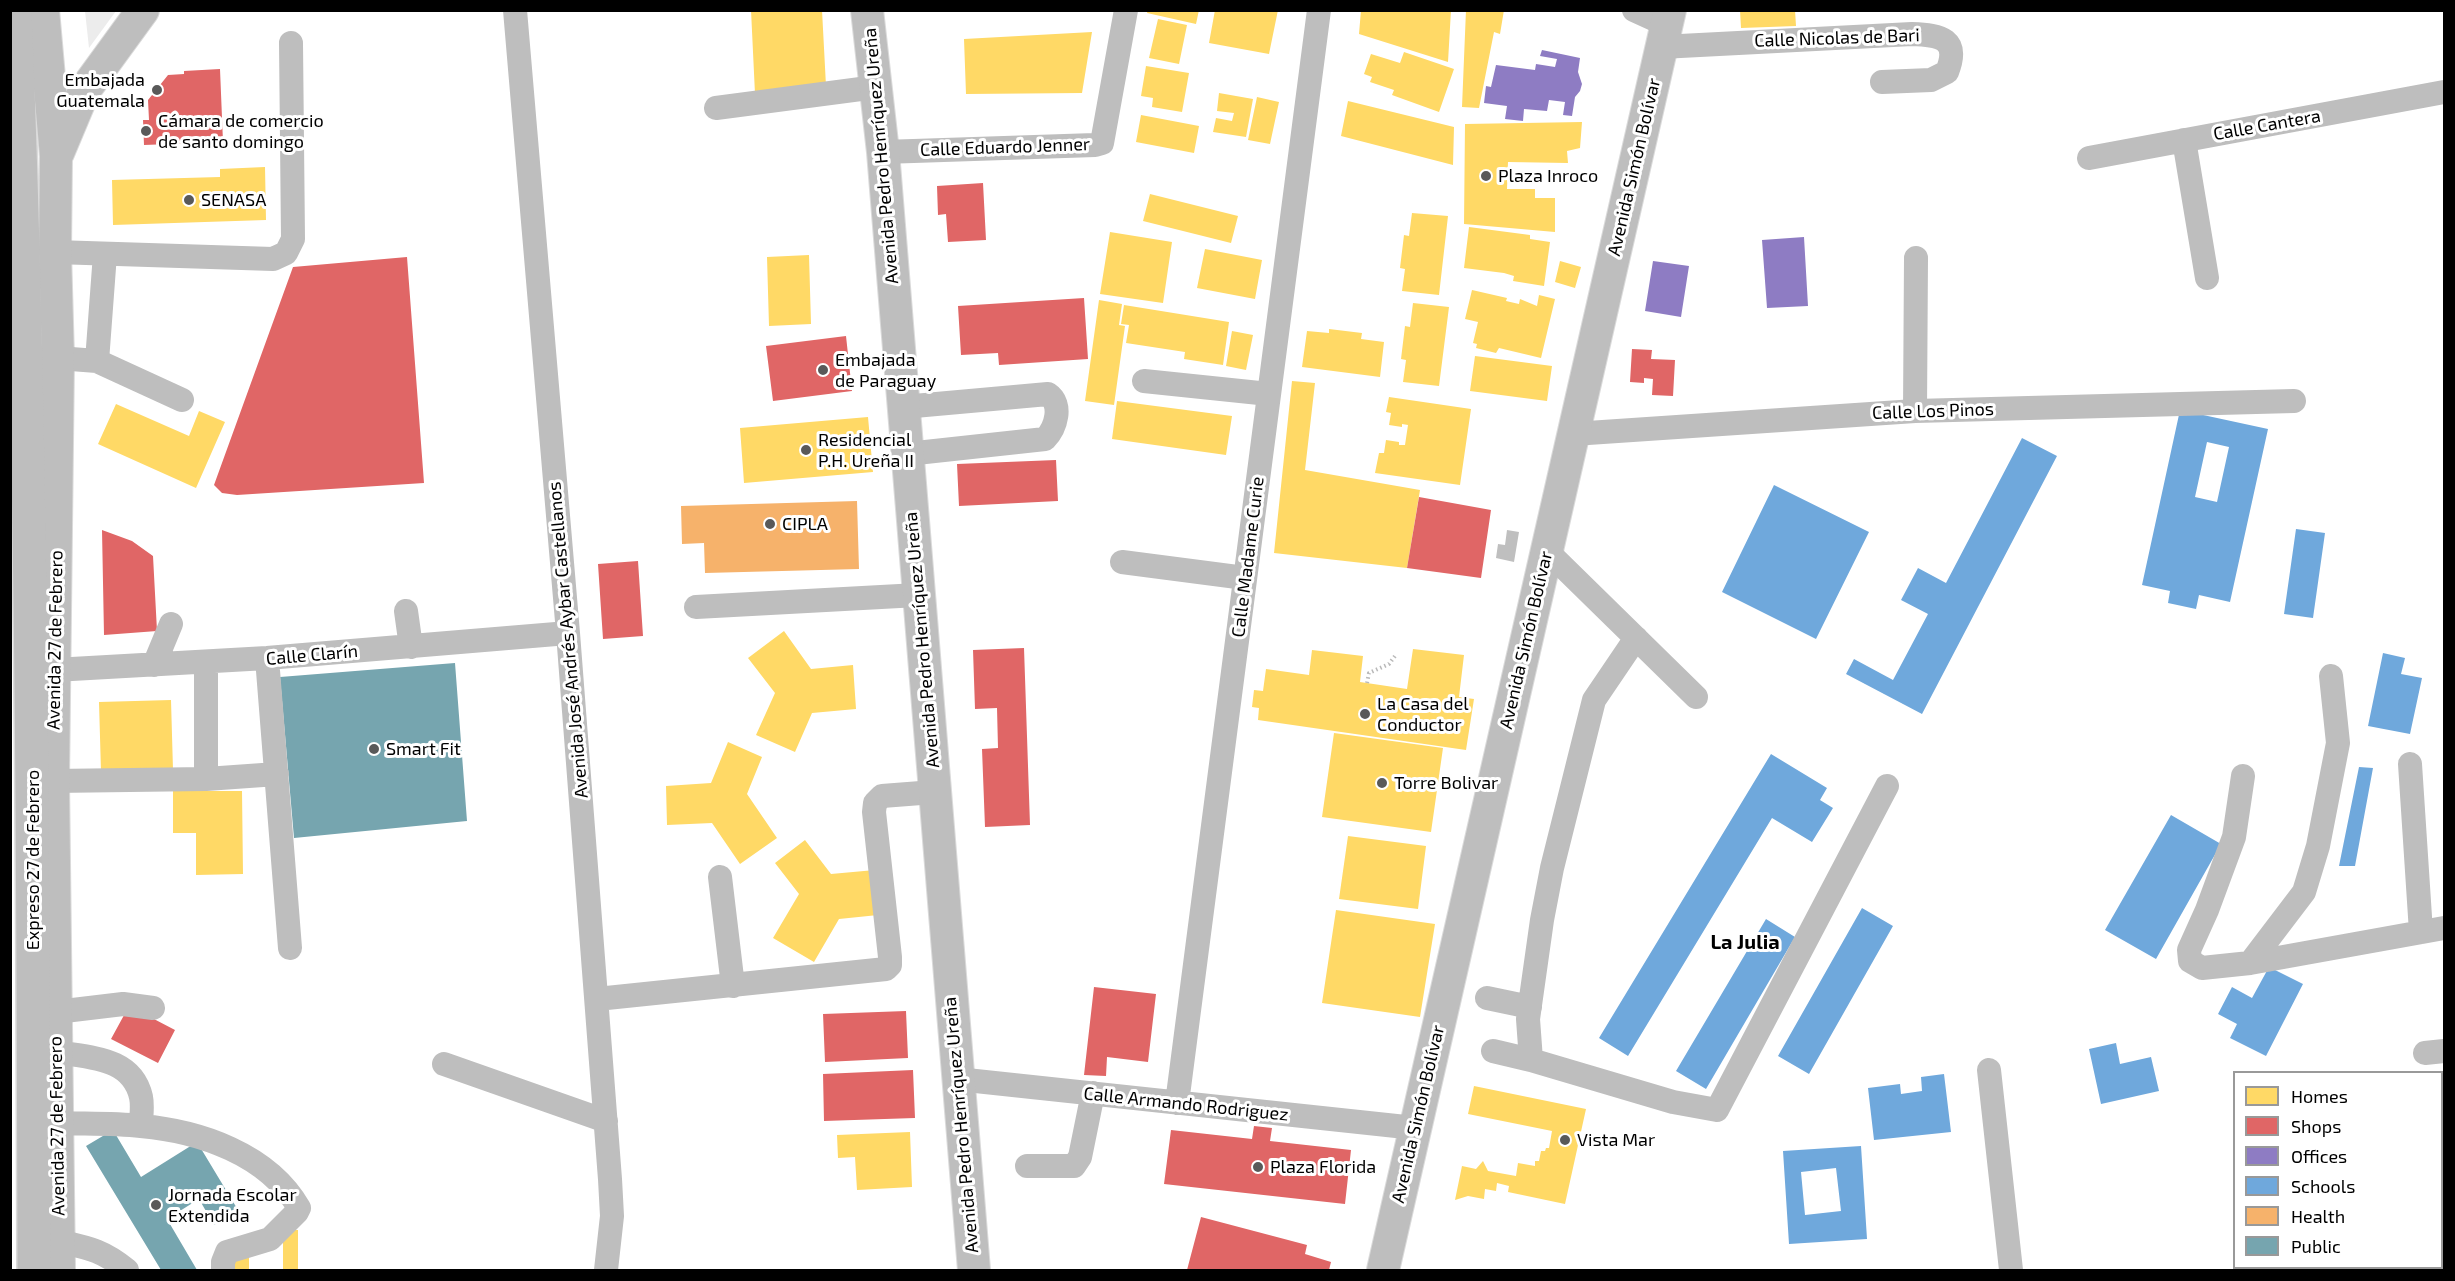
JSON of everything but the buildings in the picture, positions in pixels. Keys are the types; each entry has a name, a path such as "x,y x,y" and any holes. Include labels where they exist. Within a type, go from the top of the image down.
{"highway":[{"name":"Expreso 27 de Febrero","path":"15,10 29,449 43,786 34,1270"},
{"path":"43,786 54,933"},
{"name":"Expreso 27 de Febrero","path":"10,907 18,1270"}],"main road":[{"name":"Avenida 27 de Febrero","path":"43,10 56,156 55,252 58,358 54,670 43,786"},
{"path":"56,156 84,91 143,10"},
{"name":"Avenida Pedro Henríquez Ureña","path":"867,10 883,152 974,1270"},
{"name":"Avenida Simón Bolívar","path":"1383,1270 1666,27"},
{"name":"Avenida 27 de Febrero","path":"54,933 59,1256"}],"street":[{"name":"Avenida José Andrés Aybar Castellanos","path":"514,10 568,633 606,1121 612,1216 606,1270"},
{"name":"Calle Eduardo Jenner","path":"883,152 1095,145 1102,142 1126,10"},
{"name":"Calle Madame Curie","path":"1177,1102 1319,10"},
{"name":"Calle Nicolas de Bari","path":"1634,10 1666,27 1931,35 1942,38 1950,45 1953,58 1947,72 1931,80 1882,82"},
{"path":"55,252 273,259 286,253 293,239 291,43"},
{"path":"716,108 876,87"},
{"name":"Calle Cantera","path":"2090,158 2445,92"},
{"path":"2184,140 2207,278"},
{"path":"97,361 105,254"},
{"path":"1915,411 1916,258"},
{"path":"58,358 97,361 182,400"},
{"path":"1144,381 1269,394"},
{"path":"903,406 1048,394 1054,398 1057,405 1053,431 1045,439 907,454"},
{"name":"Calle Los Pinos","path":"1573,434 1915,411 2294,401"},
{"path":"1546,550 1696,697"},
{"path":"1122,562 1245,578"},
{"path":"696,607 918,595"},
{"path":"406,611 411,646"},
{"path":"154,665 171,624"},
{"name":"Calle Clarín","path":"54,670 267,658 568,633"},
{"path":"1531,1060 1528,1019 1552,868 1593,700 1636,638"},
{"path":"267,658 290,948"},
{"path":"206,662 206,779"},
{"path":"2250,963 2304,892 2318,846 2337,742 2331,676"},
{"path":"2410,764 2421,932"},
{"path":"43,786 277,774"},
{"path":"2243,776 2234,837 2207,910 2189,950 2190,961 2202,968 2250,963 2445,928"},
{"path":"1493,1051 1673,1102 1717,1110 1887,786"},
{"path":"597,999 886,969 890,965 891,957 874,812 875,803 882,796 934,792"},
{"path":"720,877 733,986"},
{"path":"1487,998 1530,1008"},
{"path":"56,1012 123,1004 153,1008"},
{"path":"57,1052 110,1061 129,1073 141,1097 141,1126"},
{"path":"444,1064 606,1121"},
{"path":"1989,1070 2012,1270"},
{"name":"Calle Armando Rodriguez","path":"957,1079 1415,1128"},
{"path":"1027,1166 1074,1166 1080,1158 1093,1094"},
{"path":"57,1124 141,1126 196,1136 253,1159 290,1192 299,1208 270,1239 227,1252 223,1270"},
{"path":"59,1256 97,1250 113,1258 127,1270"}],"path":[{"path":"1366,683 1369,673 1389,664 1395,656"}],"shaded area":[{"path":"85,11 116,11 89,48"},
{"path":"1507,530 1519,532 1514,562 1496,558 1498,544 1505,545"}],"place":[{"name":"Embajada Guatemala","path":"157,90"},
{"name":"Cámara de comercio de santo domingo","path":"146,131"},
{"name":"Plaza Inroco","path":"1486,176"},
{"name":"SENASA","path":"189,200"},
{"name":"Embajada de Paraguay","path":"823,370"},
{"name":"Residencial P.H. Ureña II","path":"806,450"},
{"name":"CIPLA","path":"770,524"},
{"name":"La Casa del Conductor","path":"1365,714"},
{"name":"Smart Fit","path":"374,749"},
{"name":"Torre Bolivar","path":"1382,783"},
{"name":"Vista Mar","path":"1565,1140"},
{"name":"Plaza Florida","path":"1258,1167"},
{"name":"Jornada Escolar Extendida","path":"156,1205"}],"district":[{"name":"La Julia","path":"1745,942"}]}
